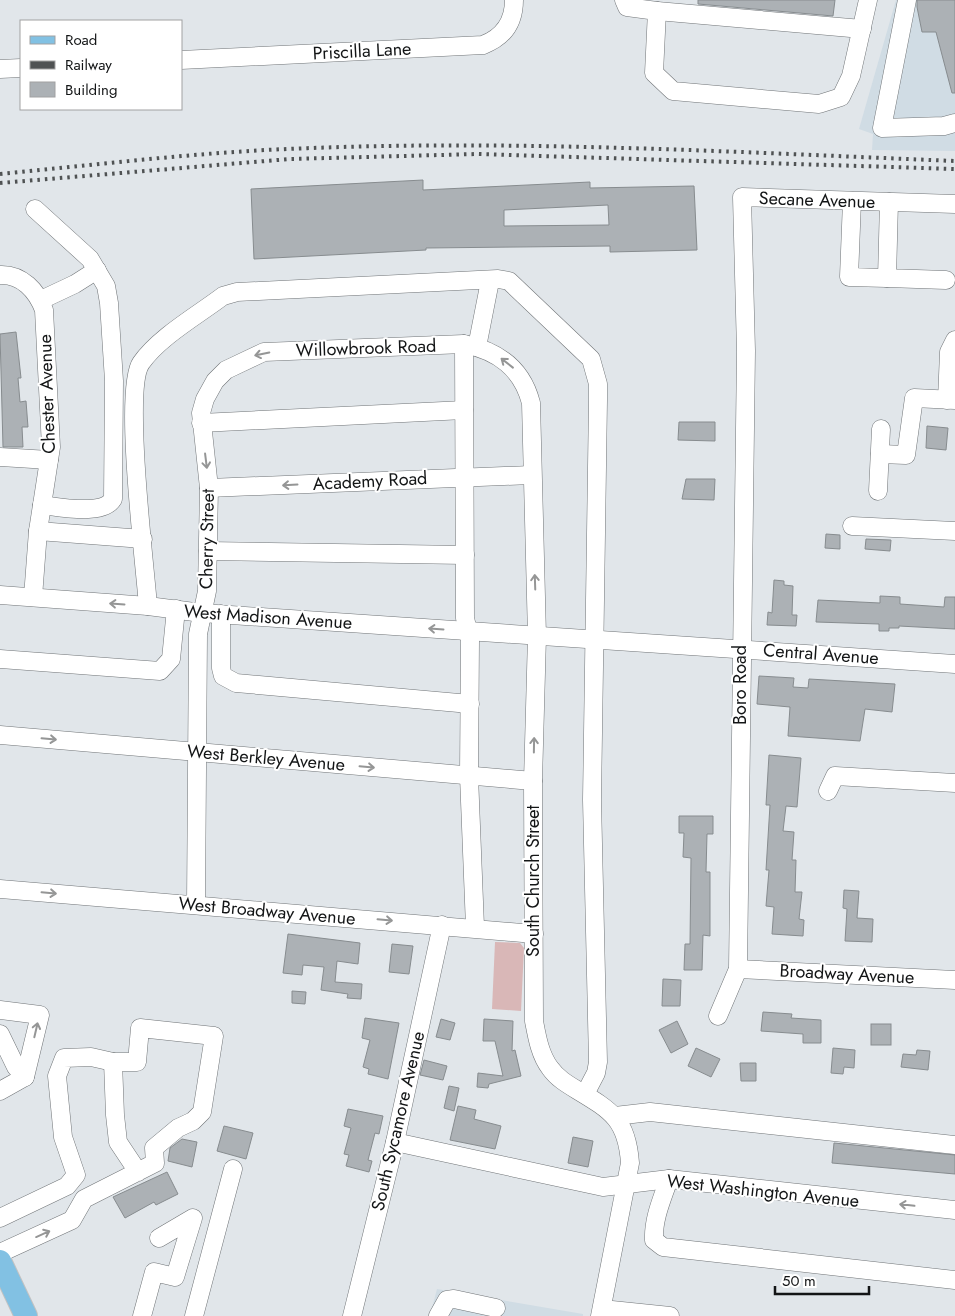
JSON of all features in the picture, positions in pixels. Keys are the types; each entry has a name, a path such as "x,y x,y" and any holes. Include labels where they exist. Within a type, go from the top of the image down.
{"main road":[{"path":"0,1261 26,1316"}],"street":[{"name":"Priscilla Lane","path":"182,60 484,45 494,40 510,24 514,14 514,0"},
{"path":"624,0 627,7 657,11 862,28"},
{"path":"657,11 654,73 673,92 819,104 840,98 850,76 868,0"},
{"path":"907,0 882,128 944,126 955,123"},
{"path":"0,69 20,68"},
{"name":"Secane Avenue","path":"746,350 742,197 955,204"},
{"path":"852,201 849,277 946,280"},
{"path":"887,278 889,202"},
{"path":"35,209 90,259 106,286 109,303 114,381 112,499 104,506 93,509 42,505"},
{"path":"0,275 26,283 41,300 75,284 97,270"},
{"path":"475,927 469,776 468,631 464,618 464,410 470,345 490,281"},
{"path":"148,606 132,411 135,377 139,365 152,350 224,296 237,292 509,281 590,359 596,371 598,384 599,472 592,800 598,1062 596,1073 585,1094"},
{"name":"Chester Avenue","path":"33,598 38,531 49,460 51,413 44,310 41,300"},
{"path":"880,454 906,455 914,398 951,400 949,352 955,340"},
{"name":"Willowbrook Road","path":"201,418 205,399 215,381 226,370 250,356 264,352 470,345 491,352 513,367 528,390 531,403"},
{"name":"Boro Road","path":"718,1016 738,969 740,648 746,350"},
{"name":"South Church Street","path":"531,403 531,475 537,636 533,781 534,1021 537,1038 550,1068 560,1079 585,1094 615,1116 626,1133 629,1143 630,1163 627,1183 601,1313"},
{"path":"201,418 464,410"},
{"name":"Cherry Street","path":"196,905 198,634 206,591 209,488 201,418"},
{"path":"878,491 881,429"},
{"path":"0,457 49,460"},
{"name":"Academy Road","path":"209,488 531,475"},
{"path":"852,526 955,531"},
{"path":"38,531 143,539"},
{"path":"208,551 465,554"},
{"name":"West Madison Avenue","path":"0,595 148,606 202,613 537,636"},
{"path":"0,659 160,671 171,659 176,610"},
{"path":"221,614 220,668 223,676 236,683 470,704"},
{"name":"Central Avenue","path":"537,636 740,648 955,664"},
{"name":"West Berkley Avenue","path":"0,735 533,781"},
{"path":"828,791 835,776 955,782"},
{"name":"West Broadway Avenue","path":"0,889 475,927 534,934"},
{"name":"South Sycamore Avenue","path":"352,1316 395,1142 442,925"},
{"name":"Broadway Avenue","path":"738,969 955,980"},
{"path":"0,1010 40,1016 25,1077 0,1091"},
{"path":"0,1218 68,1186 76,1175 63,1137 57,1076 64,1058 91,1057 113,1062 137,1062 140,1028 214,1036 202,1112 193,1121 178,1128 154,1148 154,1163 84,1199 72,1220 0,1253"},
{"path":"0,1034 16,1068 25,1077"},
{"path":"113,1062 114,1115 118,1142 138,1172"},
{"path":"615,1116 650,1112 955,1145"},
{"name":"West Washington Avenue","path":"395,1142 603,1187 669,1179 955,1210"},
{"path":"194,1316 233,1169"},
{"path":"669,1179 657,1215 654,1233 654,1240 663,1247 955,1280"},
{"path":"68,1186 80,1208"},
{"path":"142,1316 154,1272 175,1277 193,1218 159,1238"},
{"path":"438,1316 447,1300 454,1299 496,1308"},
{"path":"601,1313 670,1316"}],"shaded area":[{"path":"896,0 955,0 955,151 872,150 873,134 859,129"},
{"path":"495,942 520,943 524,948 521,1011 492,1009"},
{"path":"437,1289 583,1314 583,1316 430,1316"}],"building":[{"path":"698,0 835,0 833,16 698,4"},
{"path":"917,0 955,0 955,93 952,93 936,32 922,32"},
{"path":"423,180 423,190 590,182 590,188 694,186 697,250 610,252 610,246 426,248 426,250 254,259 251,189","holes":["608,205 609,225 504,226 504,210"]},
{"path":"16,332 21,378 18,378 20,402 26,401 28,427 22,427 23,447 3,447 0,334"},
{"path":"679,422 715,422 715,441 678,440"},
{"path":"927,426 948,428 946,450 926,448"},
{"path":"686,479 715,479 714,500 682,499"},
{"path":"826,534 840,535 840,549 825,548"},
{"path":"866,539 891,540 890,551 865,549"},
{"path":"774,580 784,581 784,585 793,586 792,615 797,615 796,626 767,625 768,612 772,613"},
{"path":"880,596 900,597 900,604 944,607 945,597 955,597 955,629 899,626 899,628 889,628 889,631 879,631 879,624 816,622 818,600 880,603"},
{"path":"759,676 794,678 793,687 808,688 809,679 895,684 892,712 865,709 860,741 788,736 790,707 757,704"},
{"path":"769,755 801,758 797,807 786,806 783,831 794,832 792,860 796,860 795,892 802,892 799,919 804,920 803,936 772,934 774,907 766,906 769,870 766,870 770,805 766,805"},
{"path":"679,816 713,816 713,834 707,834 706,872 710,872 710,936 703,935 702,970 684,970 685,944 690,944 691,858 683,857 684,833 679,833"},
{"path":"844,890 859,891 857,918 873,919 872,942 845,941 847,909 843,908"},
{"path":"288,934 360,943 358,964 337,961 335,982 362,984 361,999 347,998 348,994 321,990 324,967 303,965 302,975 283,973"},
{"path":"392,944 413,946 409,974 389,972"},
{"path":"663,979 681,980 680,1006 662,1006"},
{"path":"292,991 306,992 305,1004 292,1003"},
{"path":"763,1012 792,1014 791,1018 821,1020 821,1043 803,1043 803,1034 761,1031"},
{"path":"365,1018 399,1023 388,1079 368,1074 369,1069 363,1067 370,1040 362,1038"},
{"path":"441,1019 455,1023 450,1040 436,1037"},
{"path":"484,1019 513,1021 512,1051 515,1050 521,1076 489,1084 488,1088 477,1087 478,1073 503,1076 495,1041 483,1041"},
{"path":"677,1021 688,1044 671,1053 659,1030"},
{"path":"871,1024 891,1024 891,1045 871,1045"},
{"path":"696,1048 720,1059 711,1077 688,1066"},
{"path":"833,1048 855,1050 854,1068 844,1067 843,1074 831,1073"},
{"path":"917,1050 930,1051 928,1070 901,1067 903,1054 916,1055"},
{"path":"424,1060 447,1066 443,1080 420,1075"},
{"path":"740,1063 756,1063 756,1081 741,1081"},
{"path":"449,1086 459,1088 454,1111 444,1108"},
{"path":"458,1106 476,1110 474,1119 501,1126 495,1149 450,1140"},
{"path":"348,1109 383,1116 379,1134 375,1133 368,1160 372,1161 369,1172 346,1166 349,1155 344,1154 351,1128 344,1126"},
{"path":"224,1126 253,1133 246,1159 217,1151"},
{"path":"573,1137 593,1141 588,1167 568,1163"},
{"path":"182,1139 197,1142 192,1167 168,1161 170,1148"},
{"path":"834,1143 955,1155 955,1174 832,1163"},
{"path":"167,1172 178,1194 156,1205 154,1202 125,1218 113,1197"}],"railway":[{"path":"0,174 215,153 370,146 454,145 621,148 955,161"},
{"path":"0,183 290,159 478,154 955,169"}]}
